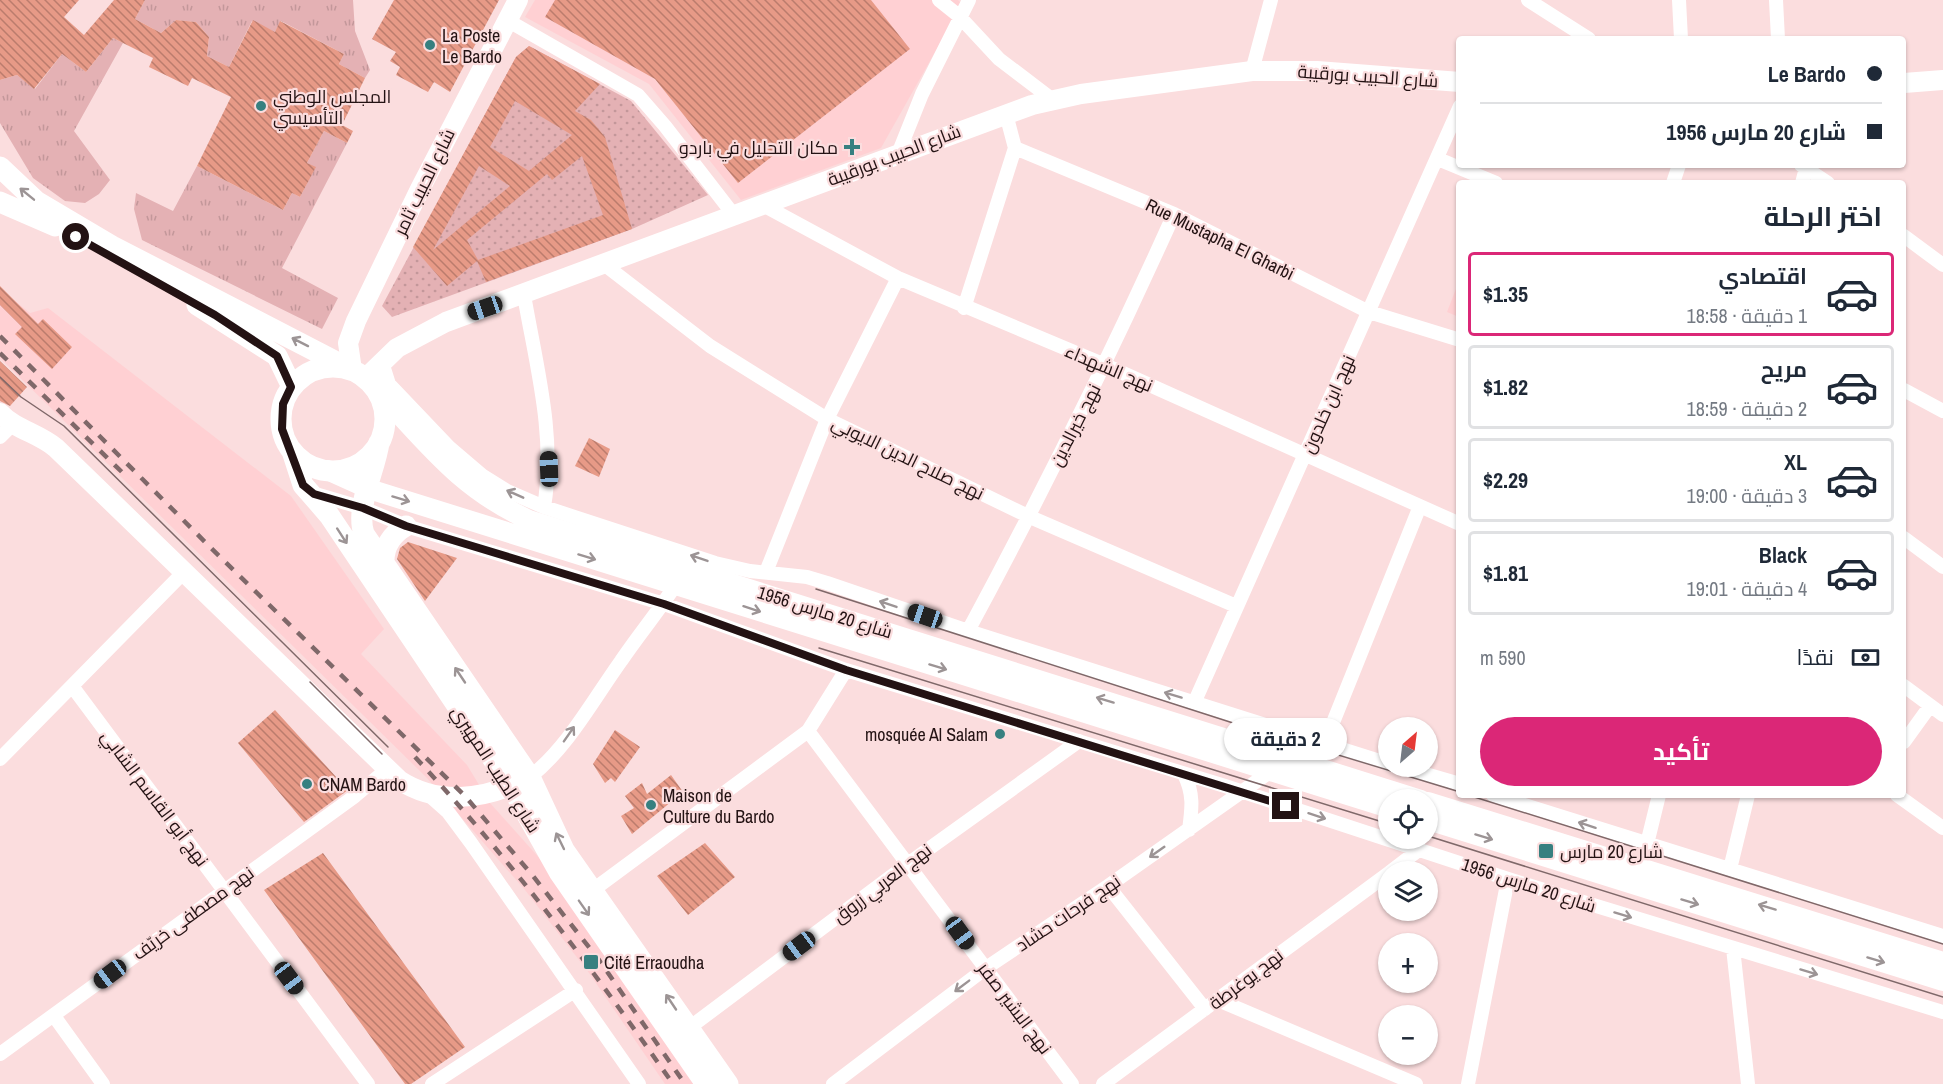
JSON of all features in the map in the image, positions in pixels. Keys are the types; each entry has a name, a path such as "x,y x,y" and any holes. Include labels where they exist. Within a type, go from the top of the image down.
{"main road":[{"name":"شارع الحبيب ثامر","path":"364,378 348,343 356,321 420,189 518,0"},
{"name":"شارع الحبيب بورقيبة","path":"364,378 417,335 605,265 733,214 763,205 1006,114 1053,100 1252,70 1339,73 1456,82"},
{"path":"1906,83 1943,80"},
{"path":"0,167 36,201 93,235 364,378 380,396 385,420 379,444 357,465 348,469 327,471 310,466 292,451 283,435 281,423 283,404 291,387 308,372 330,366 364,378"},
{"path":"0,202 60,228 215,315 277,356 291,387"},
{"name":"شارع 20 مارس 1956","path":"364,378 443,462 473,488 497,504 529,520 681,577 1378,804"},
{"path":"4,425 34,433 56,448 386,770 408,786 430,796 453,798 520,782"},
{"name":"شارع الطيب المهيري","path":"379,444 361,522 364,534 564,850 728,1084"},
{"name":"شارع الطيب المهيري","path":"292,451 306,489 328,515 520,782 559,872 706,1084"},
{"name":"شارع 20 مارس 1956","path":"327,471 366,499 655,578 681,577 1290,757 1378,791"},
{"path":"384,564 384,550 406,526"},
{"name":"شارع 20 مارس 1956","path":"1438,813 1943,962"},
{"name":"شارع 20 مارس 1956","path":"1438,813 1943,981"}],"street":[{"path":"939,0 959,16 999,58 1053,100"},
{"path":"898,154 922,94 969,0"},
{"path":"1252,70 1270,0"},
{"path":"1528,0 1583,36"},
{"path":"1679,0 1681,36"},
{"path":"1776,0 1778,36"},
{"path":"507,20 638,95 733,214"},
{"path":"964,308 1015,148 1006,114"},
{"name":"نهج ابن خلدون","path":"1195,701 1456,116"},
{"name":"Rue Mustapha El Gharbi","path":"1015,148 1174,214 1370,312 1456,339"},
{"path":"1438,159 1456,166"},
{"path":"1460,168 1489,180"},
{"path":"1806,168 1824,180"},
{"name":"نهج الشهداء","path":"763,205 898,278 964,308 1105,365 1456,522"},
{"name":"نهج خيرالدين","path":"968,631 1030,517 1105,365 1174,214"},
{"path":"1906,237 1943,265"},
{"name":"نهج صلاح الدين الايوبي","path":"605,265 710,346 827,419 1030,517 1236,606"},
{"path":"766,572 827,419 898,278"},
{"path":"524,295 549,438 549,469 544,507"},
{"name":"شارع 20 مارس 1956","path":"382,362 390,384 449,447 483,476 507,491 544,507 715,563 739,569 817,580 968,631 1378,761"},
{"path":"1906,391 1943,411"},
{"path":"306,489 316,495 366,499"},
{"name":"شارع 20 مارس 1956","path":"366,499 406,526 664,604 846,670 1378,835"},
{"path":"1324,745 1420,506"},
{"path":"1906,539 1943,567"},
{"path":"0,759 183,573"},
{"path":"520,782 560,747 628,650 664,604 681,577"},
{"path":"593,890 808,731 846,670"},
{"name":"نهج أبو القاسم الشابي","path":"72,686 368,1084"},
{"path":"1906,688 1943,715"},
{"path":"1906,739 1930,706"},
{"name":"نهج البشير صفر","path":"808,731 909,863 1072,1084"},
{"name":"نهج العربي زروق","path":"689,1029 909,863 1079,741"},
{"name":"نهج فرحات حشاد","path":"833,1084 986,968 1189,830 1290,757"},
{"name":"نهج مصطفى خريّف","path":"0,1054 338,808 386,770"},
{"path":"1184,774 1191,788 1193,803 1189,830"},
{"path":"1436,777 1456,783"},
{"path":"430,796 448,812 576,990 639,1084"},
{"path":"1502,798 1943,936"},
{"path":"1647,844 1658,798"},
{"path":"1730,869 1747,798"},
{"path":"1901,798 1943,828"},
{"name":"شارع 20 مارس 1956","path":"1420,849 1508,879 1943,1012"},
{"name":"نهج يوغرطة","path":"1404,861 1420,849"},
{"path":"1468,1084 1508,879"},
{"name":"نهج يوغرطة","path":"1103,1084 1378,881"},
{"path":"1108,886 1205,1009"},
{"path":"1733,948 1748,1084"},
{"path":"432,1084 576,990"},
{"path":"1218,1000 1416,1084"},
{"path":"54,1016 103,1084"}],"shaded area":[{"path":"535,0 958,0 962,4 881,148 741,200 649,84 525,17"},
{"path":"0,289 30,313 48,308 291,496 384,629 361,654 467,765 490,803 550,870 702,1084 665,1084 589,973 525,890 426,777 0,358"},
{"path":"1456,289 1456,315 1447,312"}],"green space":[{"path":"145,0 353,0 355,31 370,70 365,78 339,64 344,54 281,21 275,32 252,21 229,67 207,56 209,37 196,22 176,20 161,33 135,19"},
{"path":"113,38 123,43 74,131 110,180 99,194 85,203 65,201 33,178 0,123 0,80 17,75 35,89 62,54 86,72"},
{"path":"529,46 631,101 708,195 632,229 392,317 382,306 516,57"},
{"path":"324,131 347,143 282,268 338,298 322,329 142,240 134,209 136,193 173,211 197,166 283,210 292,193 300,197 315,168 307,163"}],"building":[{"name":"المجلس الوطني التأسيسي","path":"0,0 79,0 64,17 84,35 114,0 145,0 135,19 161,33 176,20 196,22 209,37 207,56 229,67 253,20 275,32 280,21 344,54 339,64 365,78 342,125 353,131 347,143 324,131 307,163 316,167 300,197 292,193 283,210 197,166 231,97 192,78 188,86 149,67 153,58 113,38 86,72 62,54 34,89 17,75 0,80"},
{"name":"La Poste Le Bardo","path":"394,0 499,0 450,92 434,82 428,92 396,75 400,67 390,61 396,52 372,39"},
{"path":"555,0 871,0 910,49 738,183 655,79 545,17"},
{"path":"529,46 600,84 575,111 591,120 605,137 632,229 486,282 477,261 447,286 413,247 516,57","holes":["515,101 572,135 529,171 490,147","582,156 603,215 478,260 467,240 547,174 552,180","479,166 510,186 433,250"]},
{"path":"0,286 38,324 43,319 72,347 52,369 15,334 22,327 0,305"},
{"path":"0,361 27,387 10,406 0,401"},
{"path":"589,438 610,449 599,477 575,466"},
{"path":"408,542 457,558 425,601 397,559 400,548"},
{"name":"CNAM Bardo","path":"275,710 348,790 304,822 238,743"},
{"path":"615,730 640,747 615,782 611,778 605,783 593,764"},
{"name":"Maison de Culture du Bardo","path":"671,775 683,792 632,834 621,816 634,808 625,796 642,783 647,794"},
{"path":"705,843 735,877 688,915 657,876"},
{"path":"323,853 465,1047 411,1084 405,1084 264,890"}],"tram line":[{"path":"0,377 21,397 64,426 388,747"},
{"path":"816,589 1233,723 1456,791"},
{"path":"819,648 1378,821"},
{"path":"310,682 382,754"},
{"path":"1478,798 1943,944"},
{"path":"1438,839 1943,997"}],"railway":[{"path":"0,336 210,547 465,796 533,876 599,960 685,1084"},
{"path":"0,353 127,477"},
{"path":"415,757 485,836 550,916 673,1084"}],"place":[{"name":"La Poste Le Bardo","path":"430,45"},
{"name":"المجلس الوطني التأسيسي","path":"261,106"},
{"name":"مكان التحليل في باردو","path":"852,147"},
{"name":"mosquée Al Salam","path":"1000,734"},
{"name":"CNAM Bardo","path":"307,784"},
{"name":"Maison de Culture du Bardo","path":"651,805"},
{"name":"شارع 20 مارس","path":"1546,851"},
{"name":"Cité Erraoudha","path":"591,962"}],"route":[{"path":"76,237 215,315 277,356 291,387 281,413 283,435 292,451 303,485 314,494 363,508 406,526 664,604 769,644 846,670 1286,806"}]}
